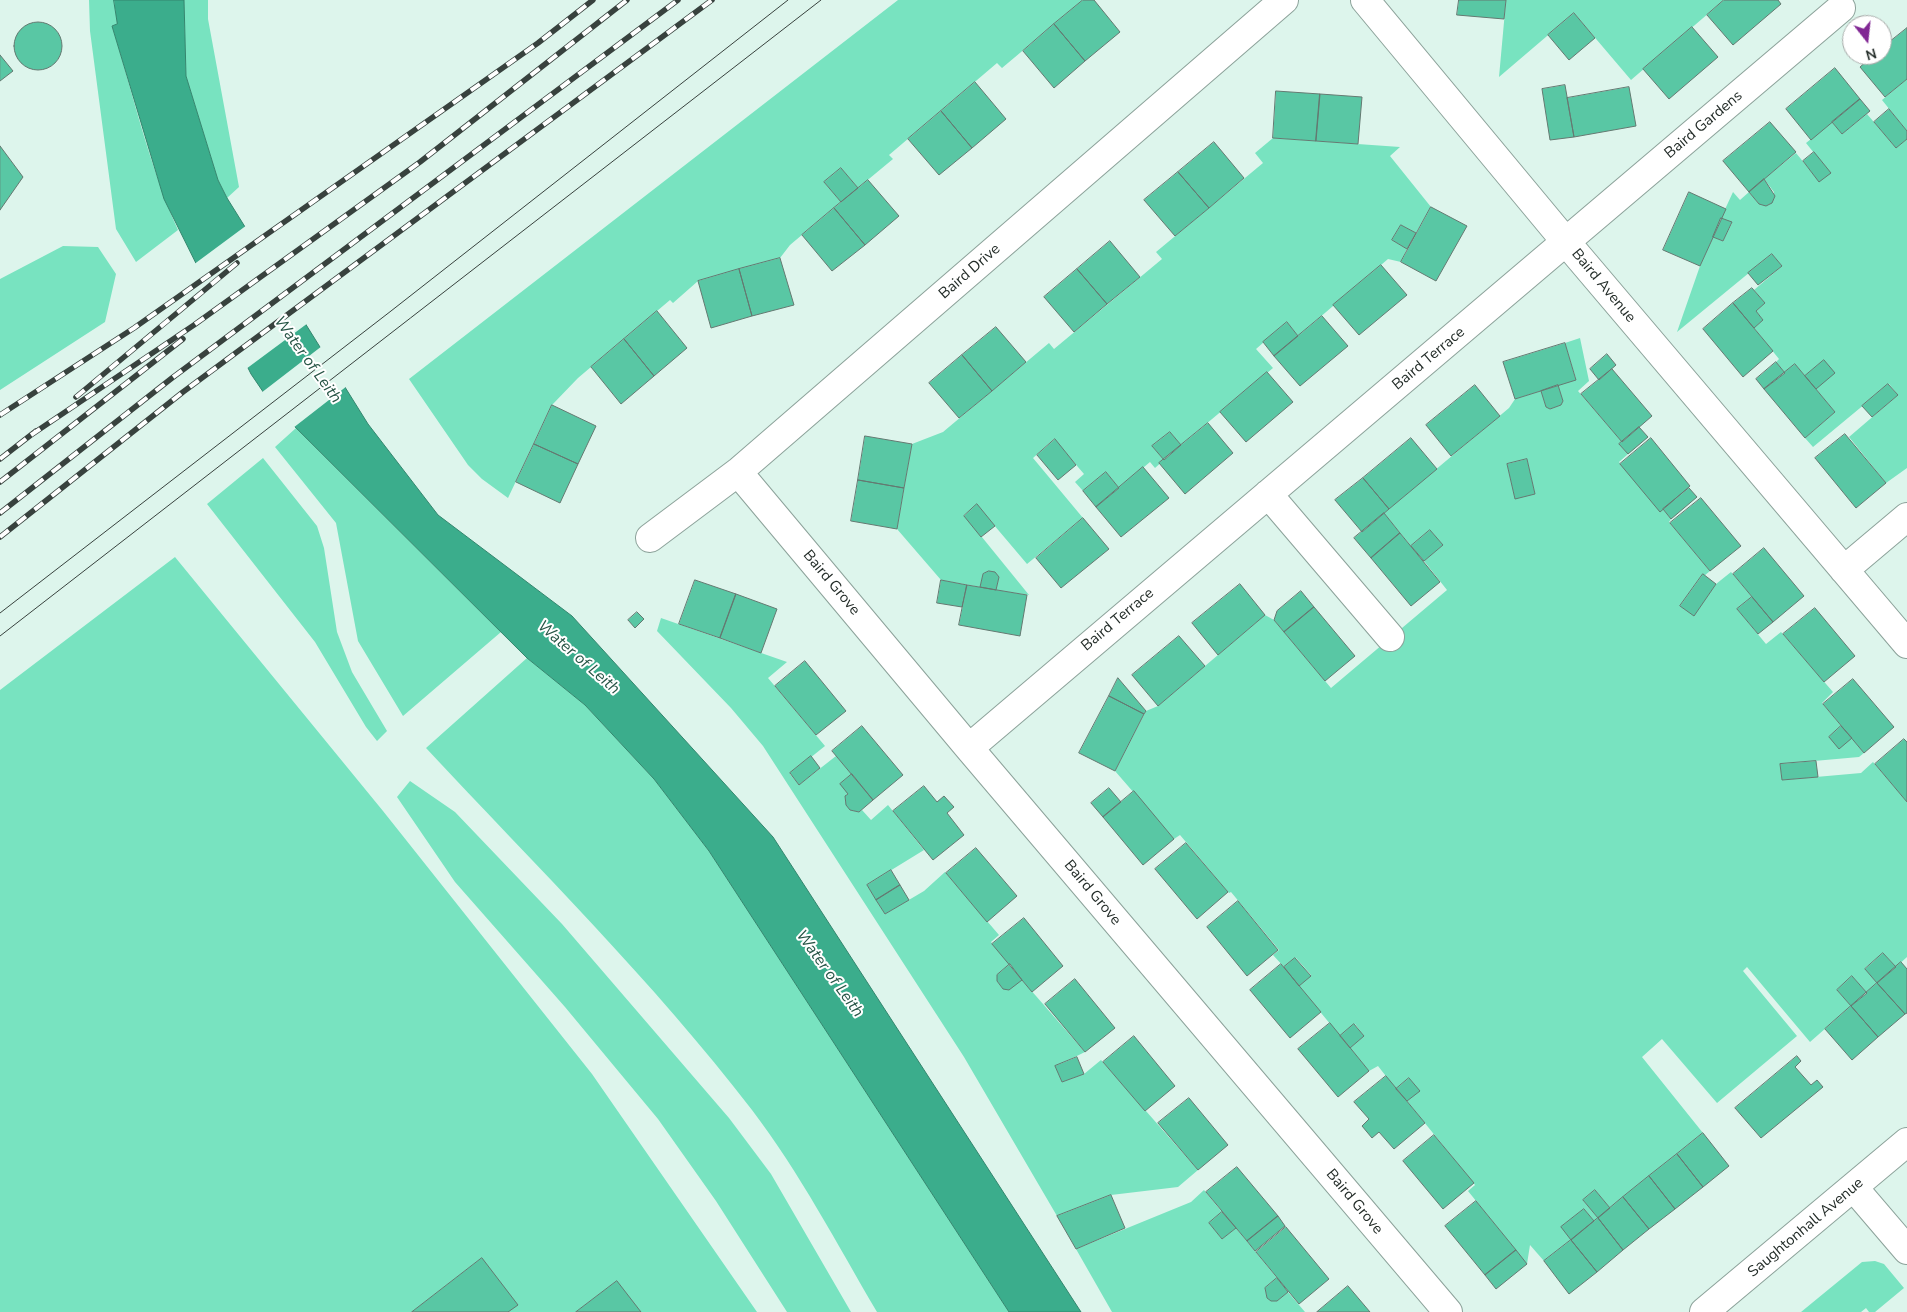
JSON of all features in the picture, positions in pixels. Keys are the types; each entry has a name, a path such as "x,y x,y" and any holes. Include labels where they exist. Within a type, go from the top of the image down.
{"street":[{"name":"Baird Drive","path":"650,538 738,472 1284,0"},
{"name":"Baird Avenue","path":"1365,0 1566,242 1907,644"},
{"name":"Baird Gardens","path":"1566,242 1841,8"},
{"name":"Baird Terrace","path":"969,748 1566,242"},
{"name":"Baird Grove","path":"738,472 969,748 1448,1312"},
{"path":"1268,494 1390,636"},
{"path":"1844,570 1907,517"},
{"name":"Saughtonhall Avenue","path":"1704,1312 1907,1142"},
{"path":"1854,1188 1907,1250"}],"shaded area":[{"path":"89,0 114,0 117,24 112,26 158,180 178,230 136,262 116,229 90,31"},
{"path":"184,0 208,0 208,19 239,187 227,198 218,180 186,76"},
{"path":"898,0 1083,0 1002,68 997,63 889,155 893,159 858,188 841,168 824,182 841,202 790,245 780,258 698,281 673,303 670,300 578,378 552,405 508,498 482,479 468,465 409,379"},
{"path":"1506,0 1724,0 1631,80 1574,13 1499,77"},
{"path":"1907,79 1907,131 1882,100"},
{"path":"1867,114 1896,148 1907,139 1907,468 1886,483 1849,437 1898,395 1889,384 1813,447 1805,438 1835,412 1795,364 1785,373 1776,362 1779,359 1754,328 1763,320 1756,311 1765,303 1754,290 1782,266 1772,254 1677,332 1700,266 1713,237 1723,241 1732,223 1721,218 1733,192 1740,200 1749,192 1759,204 1769,205 1774,199 1774,192 1764,179 1796,153 1819,181 1830,173 1806,143 1832,122 1842,134"},
{"path":"1273,138 1400,147 1390,156 1431,207 1416,233 1401,225 1392,240 1407,249 1401,262 1388,259 1298,336 1287,322 1256,349 1273,368 1181,445 1170,432 1152,446 1164,460 1155,468 1150,462 1119,488 1106,472 1083,491 1075,482 1084,474 1054,439 1033,458 1083,518 1027,564 977,505 964,515 1029,595 996,590 999,577 992,571 983,574 980,587 941,580 897,529 912,444 943,432 1049,343 1054,349 1162,259 1156,252 1263,163 1255,153"},
{"path":"63,246 98,247 116,274 105,322 0,390 0,279"},
{"path":"1580,338 1589,381 1578,391 1622,442 1619,444 1628,454 1619,462 1660,511 1663,509 1671,519 1669,522 1710,571 1704,576 1702,575 1680,606 1694,615 1716,584 1731,572 1752,597 1737,609 1766,644 1781,632 1833,692 1822,703 1841,726 1829,737 1852,738 1864,753 1859,757 1780,764 1782,780 1861,773 1873,762 1907,802 1907,957 1896,967 1883,953 1865,968 1877,983 1867,993 1852,976 1837,990 1851,1006 1810,1042 1747,967 1743,971 1797,1036 1717,1103 1662,1039 1642,1057 1703,1133 1610,1208 1595,1190 1583,1200 1598,1218 1594,1221 1584,1209 1571,1240 1544,1261 1530,1245 1527,1264 1468,1191 1475,1185 1407,1101 1419,1091 1409,1078 1396,1089 1378,1066 1369,1071 1350,1048 1364,1036 1355,1024 1340,1036 1299,986 1311,975 1296,958 1284,967 1273,955 1279,950 1231,892 1229,893 1180,835 1174,839 1115,771 1146,711 1158,706 1265,615 1274,620 1331,688 1447,590 1424,561 1443,545 1430,530 1411,546 1384,513 1509,408 1515,399 1541,391 1546,407 1550,409 1561,405 1563,401 1558,385 1576,379 1565,343","holes":["1527,459 1535,494 1515,498 1507,464"]},
{"path":"296,428 501,632 403,716 358,641 336,523 275,447"},
{"path":"263,458 317,526 324,548 337,632 352,672 387,731 377,741 366,727 315,642 207,504"},
{"path":"175,557 383,811 592,1074 757,1312 0,1312 0,690"},
{"path":"661,618 787,662 768,678 825,746 790,774 799,785 836,756 852,774 845,801 850,810 859,812 862,810 871,820 888,805 924,850 867,885 885,914 924,891 945,872 999,935 991,942 1010,964 997,975 997,981 1003,989 1022,980 1085,1052 1056,1066 1062,1082 1084,1074 1101,1060 1198,1170 1178,1187 1111,1195 1057,1216 964,1057 763,746 731,708 657,631"},
{"path":"527,658 585,705 654,779 709,851 1009,1312 877,1312 818,1209 770,1134 714,1062 594,925 426,748"},
{"path":"410,781 455,812 562,924 729,1118 771,1174 851,1312 787,1312 716,1201 658,1119 565,1007 455,882 397,797"},
{"path":"1204,1190 1222,1212 1209,1223 1222,1239 1236,1228 1277,1278 1265,1288 1267,1298 1277,1301 1288,1292 1305,1312 1112,1312 1076,1249 1191,1202"},
{"path":"1875,1261 1884,1264 1904,1288 1875,1312 1869,1312 1866,1308 1861,1312 1801,1312 1862,1262"}],"water":[{"name":"Water of Leith","path":"114,0 184,0 186,76 218,180 227,198 368,424 438,515 572,616 773,837 1081,1312 1009,1312 709,851 654,779 585,705 527,658 270,402 251,374 164,199 112,26 117,24"}],"pier":[{"path":"247,225 308,323 246,369 193,265"},
{"path":"322,346 347,386 293,428 261,393"}],"building":[{"path":"1083,0 1094,0 1120,32 1085,61 1054,24"},
{"path":"1459,0 1506,0 1504,19 1457,15"},
{"path":"1724,0 1778,0 1781,4 1733,45 1707,15"},
{"path":"1574,13 1595,38 1569,60 1548,35"},
{"path":"33,22 43,22 55,29 62,41 62,51 55,63 43,70 33,70 25,66 18,59 14,51 14,41 18,33 25,26"},
{"path":"1054,24 1085,61 1054,88 1023,51"},
{"path":"1692,27 1718,57 1669,99 1643,69"},
{"path":"1907,28 1907,79 1885,97 1860,67 1862,65 1892,65 1892,40"},
{"path":"0,55 13,71 0,81"},
{"path":"1835,68 1860,99 1811,140 1786,109"},
{"path":"975,82 1006,119 972,148 941,111"},
{"path":"1565,85 1574,137 1550,140 1542,89"},
{"path":"1629,87 1636,126 1574,137 1567,98"},
{"path":"1276,91 1320,94 1316,141 1273,138"},
{"path":"1320,94 1362,97 1358,144 1316,141"},
{"path":"1860,99 1870,111 1842,134 1832,122"},
{"path":"1889,109 1907,131 1907,139 1896,148 1874,122"},
{"path":"941,111 972,148 939,175 908,139"},
{"path":"1770,122 1796,152 1749,192 1723,161"},
{"path":"1214,142 1244,178 1209,208 1178,172"},
{"path":"0,146 23,177 0,210"},
{"path":"1814,152 1831,173 1819,182 1803,161"},
{"path":"841,168 858,188 841,202 824,182"},
{"path":"1178,172 1209,208 1175,236 1144,200"},
{"path":"1764,179 1775,196 1772,203 1766,206 1759,204 1749,192"},
{"path":"868,180 899,216 865,245 834,208"},
{"path":"1689,192 1726,209 1700,266 1663,250"},
{"path":"1431,207 1467,226 1436,281 1401,262"},
{"path":"834,208 865,245 832,271 802,235"},
{"path":"1721,218 1732,222 1723,241 1713,237"},
{"path":"1401,225 1416,233 1407,249 1392,240"},
{"path":"1110,241 1140,277 1107,304 1077,269"},
{"path":"1772,254 1782,266 1758,285 1748,273"},
{"path":"780,258 794,305 752,316 739,269"},
{"path":"1381,265 1407,295 1359,335 1333,305"},
{"path":"739,269 752,316 711,328 698,281"},
{"path":"1077,269 1107,304 1074,332 1044,297"},
{"path":"1752,288 1765,303 1756,311 1763,320 1754,328 1733,303"},
{"path":"1733,303 1773,351 1743,377 1703,329"},
{"path":"657,311 687,348 654,376 624,339"},
{"path":"1322,316 1348,346 1300,386 1274,356"},
{"path":"1287,322 1298,336 1274,356 1263,342"},
{"path":"996,327 1026,362 992,391 962,355"},
{"path":"624,339 654,376 621,404 591,367"},
{"path":"1565,343 1576,380 1515,399 1503,362"},
{"path":"1607,354 1616,365 1599,380 1590,369"},
{"path":"962,355 992,391 959,418 929,383"},
{"path":"1824,360 1835,373 1816,389 1805,376"},
{"path":"1776,362 1785,373 1764,389 1756,379"},
{"path":"1795,364 1835,412 1805,438 1764,389"},
{"path":"1612,369 1652,416 1622,442 1581,394"},
{"path":"1267,372 1293,402 1246,442 1220,412"},
{"path":"1888,384 1898,395 1872,417 1862,406"},
{"path":"1475,385 1500,416 1451,456 1426,425"},
{"path":"1558,385 1563,401 1561,405 1550,409 1546,407 1541,391"},
{"path":"552,405 596,426 578,464 534,444"},
{"path":"1208,423 1233,453 1185,494 1159,463"},
{"path":"1639,427 1648,437 1628,454 1619,444"},
{"path":"1170,432 1181,445 1164,460 1152,446"},
{"path":"1845,434 1886,483 1856,508 1815,458"},
{"path":"865,436 912,444 904,488 858,480"},
{"path":"1411,438 1437,469 1389,509 1363,478"},
{"path":"1651,438 1690,486 1660,512 1620,464"},
{"path":"1055,439 1076,465 1058,480 1037,455"},
{"path":"534,444 578,464 560,503 516,482"},
{"path":"1527,459 1535,494 1515,499 1507,464"},
{"path":"1143,467 1169,498 1121,537 1096,507"},
{"path":"1106,472 1119,488 1096,507 1083,491"},
{"path":"1363,478 1389,509 1362,532 1335,500"},
{"path":"858,480 904,488 897,529 851,521"},
{"path":"1689,488 1697,497 1671,519 1663,509"},
{"path":"1701,498 1741,546 1710,571 1670,523"},
{"path":"977,504 995,526 981,537 964,516"},
{"path":"1384,513 1400,533 1371,558 1354,538"},
{"path":"1083,518 1109,549 1061,588 1036,558"},
{"path":"1430,530 1443,545 1424,561 1411,546"},
{"path":"1400,533 1440,582 1411,606 1371,558"},
{"path":"1764,548 1804,596 1773,622 1733,574"},
{"path":"989,571 995,572 999,577 996,590 980,587 983,574"},
{"path":"1703,574 1716,584 1694,616 1680,606"},
{"path":"695,580 736,594 720,638 679,624"},
{"path":"941,580 967,585 962,607 937,603"},
{"path":"1240,584 1265,615 1218,655 1192,623"},
{"path":"967,585 1027,595 1020,636 959,625"},
{"path":"1301,591 1314,607 1284,632 1274,620 1277,611"},
{"path":"736,594 777,609 761,653 720,638"},
{"path":"1752,597 1773,622 1758,634 1737,609"},
{"path":"1314,607 1355,656 1325,681 1284,632"},
{"path":"1815,608 1855,656 1824,682 1783,634"},
{"path":"637,612 644,619 635,628 628,620"},
{"path":"1179,636 1205,666 1158,706 1132,675"},
{"path":"805,661 846,711 816,735 775,686"},
{"path":"1118,678 1146,711 1144,714 1109,696"},
{"path":"1853,679 1894,727 1864,753 1823,704"},
{"path":"1109,696 1144,714 1115,771 1079,753"},
{"path":"862,726 903,775 873,800 832,751"},
{"path":"1841,726 1852,738 1839,749 1829,737"},
{"path":"1904,739 1907,742 1907,802 1875,764"},
{"path":"811,756 820,768 799,785 790,773"},
{"path":"1816,761 1818,777 1782,780 1780,764"},
{"path":"852,774 873,800 859,812 850,810 846,805 845,796 848,794 840,784"},
{"path":"924,786 937,802 944,796 954,807 947,813 964,835 933,860 893,811"},
{"path":"1109,788 1121,802 1103,817 1091,803"},
{"path":"1134,791 1174,839 1143,865 1103,817"},
{"path":"1186,843 1228,892 1197,919 1155,869"},
{"path":"976,848 1017,896 987,922 946,873"},
{"path":"891,870 900,885 876,900 867,885"},
{"path":"900,885 909,900 885,914 876,900"},
{"path":"1238,901 1278,950 1247,976 1207,927"},
{"path":"1024,918 1063,966 1032,992 992,944"},
{"path":"1883,953 1896,967 1877,983 1865,969"},
{"path":"1295,958 1311,976 1299,986 1284,967"},
{"path":"1901,962 1907,969 1907,1013 1905,1014 1877,983"},
{"path":"1010,964 1022,980 1009,990 1003,989 997,981 997,975"},
{"path":"1281,964 1321,1012 1290,1038 1250,990"},
{"path":"1852,976 1867,993 1851,1006 1837,990"},
{"path":"1075,979 1115,1028 1085,1052 1045,1004"},
{"path":"1877,983 1905,1014 1878,1037 1851,1006"},
{"path":"1851,1006 1878,1037 1852,1060 1825,1029"},
{"path":"1330,1023 1369,1071 1338,1097 1298,1049"},
{"path":"1354,1024 1364,1036 1350,1048 1340,1036"},
{"path":"1134,1036 1175,1086 1145,1111 1103,1062"},
{"path":"1797,1056 1801,1061 1795,1067 1811,1085 1817,1080 1823,1087 1761,1138 1735,1108"},
{"path":"1077,1057 1084,1074 1062,1082 1055,1066"},
{"path":"1386,1076 1425,1123 1394,1149 1379,1132 1372,1138 1362,1126 1369,1119 1354,1102"},
{"path":"1409,1078 1420,1091 1407,1101 1396,1089"},
{"path":"1189,1098 1228,1145 1198,1170 1158,1123"},
{"path":"1703,1133 1729,1166 1703,1187 1677,1154"},
{"path":"1434,1135 1474,1183 1443,1209 1403,1161"},
{"path":"1677,1154 1703,1187 1675,1209 1649,1176"},
{"path":"1237,1167 1278,1216 1247,1241 1206,1192"},
{"path":"1649,1176 1675,1209 1649,1229 1623,1197"},
{"path":"1595,1190 1610,1208 1598,1218 1583,1200"},
{"path":"1111,1195 1125,1228 1076,1249 1057,1216"},
{"path":"1623,1197 1649,1229 1623,1250 1598,1218"},
{"path":"1476,1201 1516,1250 1485,1275 1445,1226"},
{"path":"1584,1209 1594,1221 1571,1240 1561,1227"},
{"path":"1222,1212 1236,1228 1222,1239 1209,1223"},
{"path":"1278,1216 1285,1226 1255,1251 1247,1241"},
{"path":"1598,1218 1623,1250 1597,1272 1571,1240"},
{"path":"1286,1227 1329,1279 1299,1304 1256,1252"},
{"path":"1571,1240 1597,1272 1569,1294 1544,1261"},
{"path":"1516,1250 1527,1264 1496,1289 1485,1275"},
{"path":"482,1258 518,1305 508,1312 412,1312"},
{"path":"1277,1278 1288,1292 1277,1301 1271,1301 1267,1298 1265,1288"},
{"path":"617,1281 641,1312 576,1312"},
{"path":"1348,1286 1370,1312 1317,1312"}],"tram line":[{"path":"0,613 391,311 788,0"},
{"path":"0,636 821,0"}],"railway":[{"path":"0,415 134,328 538,43 593,0"},
{"path":"31,435 194,325 420,162 627,0"},
{"path":"0,513 172,378 678,0"},
{"path":"0,537 183,392 712,0"},
{"path":"76,397 237,263"},
{"path":"0,482 183,339"},
{"path":"0,459 36,431"}]}
